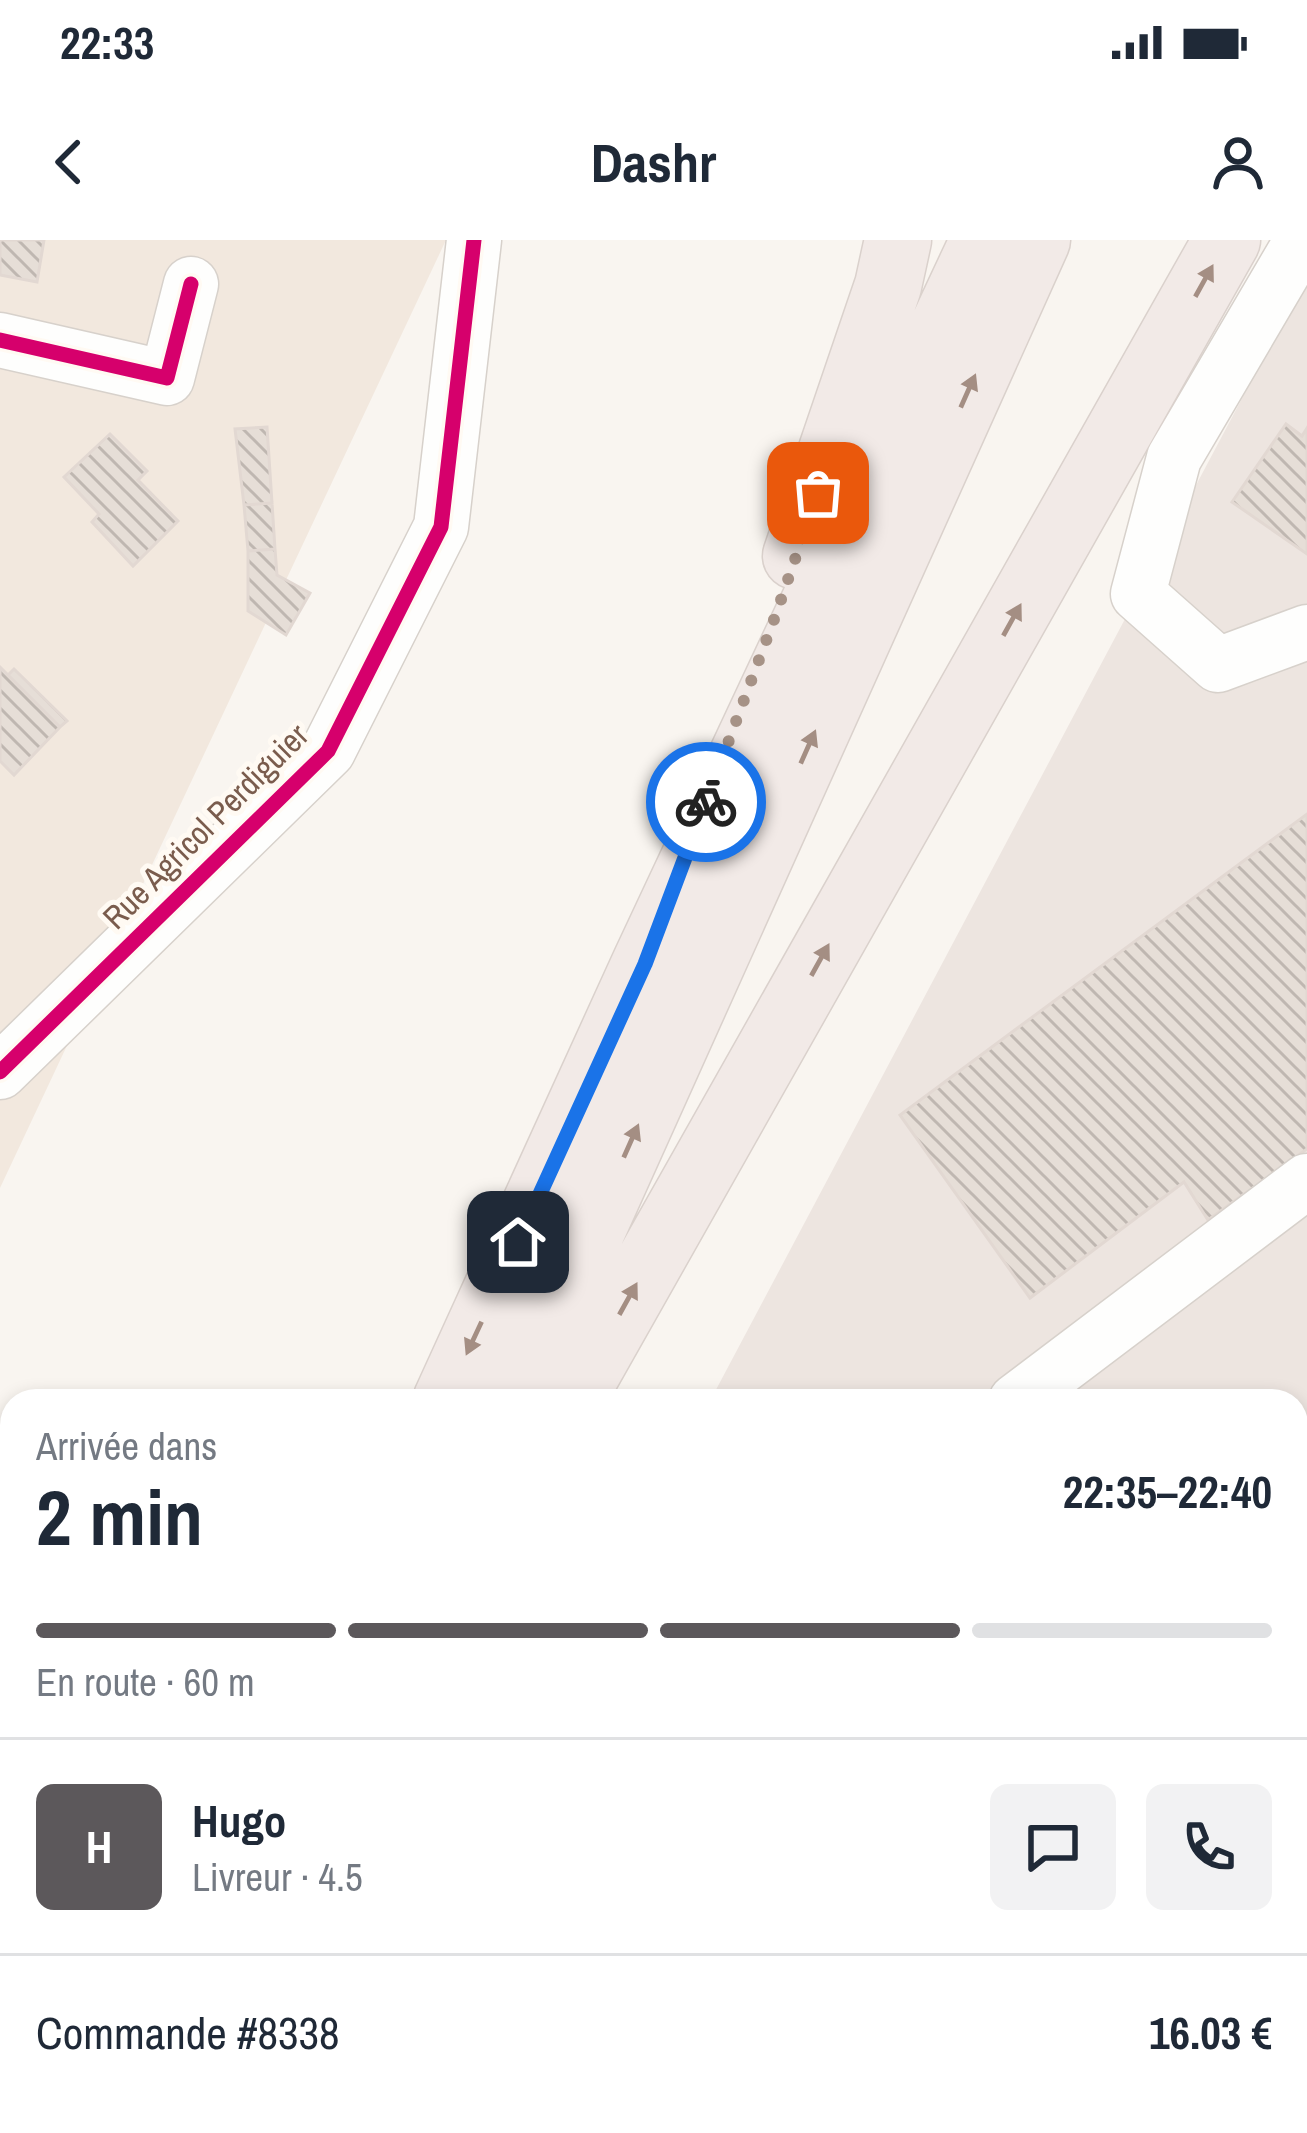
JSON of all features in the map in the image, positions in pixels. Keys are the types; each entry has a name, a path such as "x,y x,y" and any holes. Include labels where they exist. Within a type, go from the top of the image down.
{"highway":[{"path":"645,964 775,617 888,286 898,240"},
{"path":"451,1389 984,240"},
{"path":"519,1389 1036,240"},
{"path":"578,1389 1227,240"}],"street":[{"name":"Rue Agricol Perdiguier","path":"0,1072 328,751 441,527 474,240"},
{"path":"1302,240 1174,458 1138,594 1218,664 1307,632"},
{"path":"0,340 166,378 191,284"},
{"path":"1032,1389 1307,1181"}],"shaded area":[{"path":"0,240 446,240 0,1188"},
{"path":"1307,276 1307,1389 716,1389"}],"building":[{"path":"0,240 44,240 37,282 0,275"},
{"path":"1286,424 1302,436 1307,428 1307,554 1232,502"},
{"path":"267,427 272,503 244,505 235,429"},
{"path":"110,434 147,471 138,480 178,521 133,566 92,522 99,514 64,477"},
{"path":"272,503 275,549 248,551 244,505"},
{"path":"275,549 277,575 310,593 286,635 248,611 248,551"},
{"path":"0,667 60,727 14,775 0,761"},
{"path":"14,669 67,721 60,727 8,675"},
{"path":"1307,814 1307,1149 1208,1220 1184,1182 1030,1298 900,1115"}],"cycle path":[{"path":"0,1072 328,751 441,527 474,240"},
{"path":"0,340 167,378 191,284"}],"way so far":[{"path":"706,802 818,493"}],"route":[{"path":"518,1242 645,964 706,802"}]}
